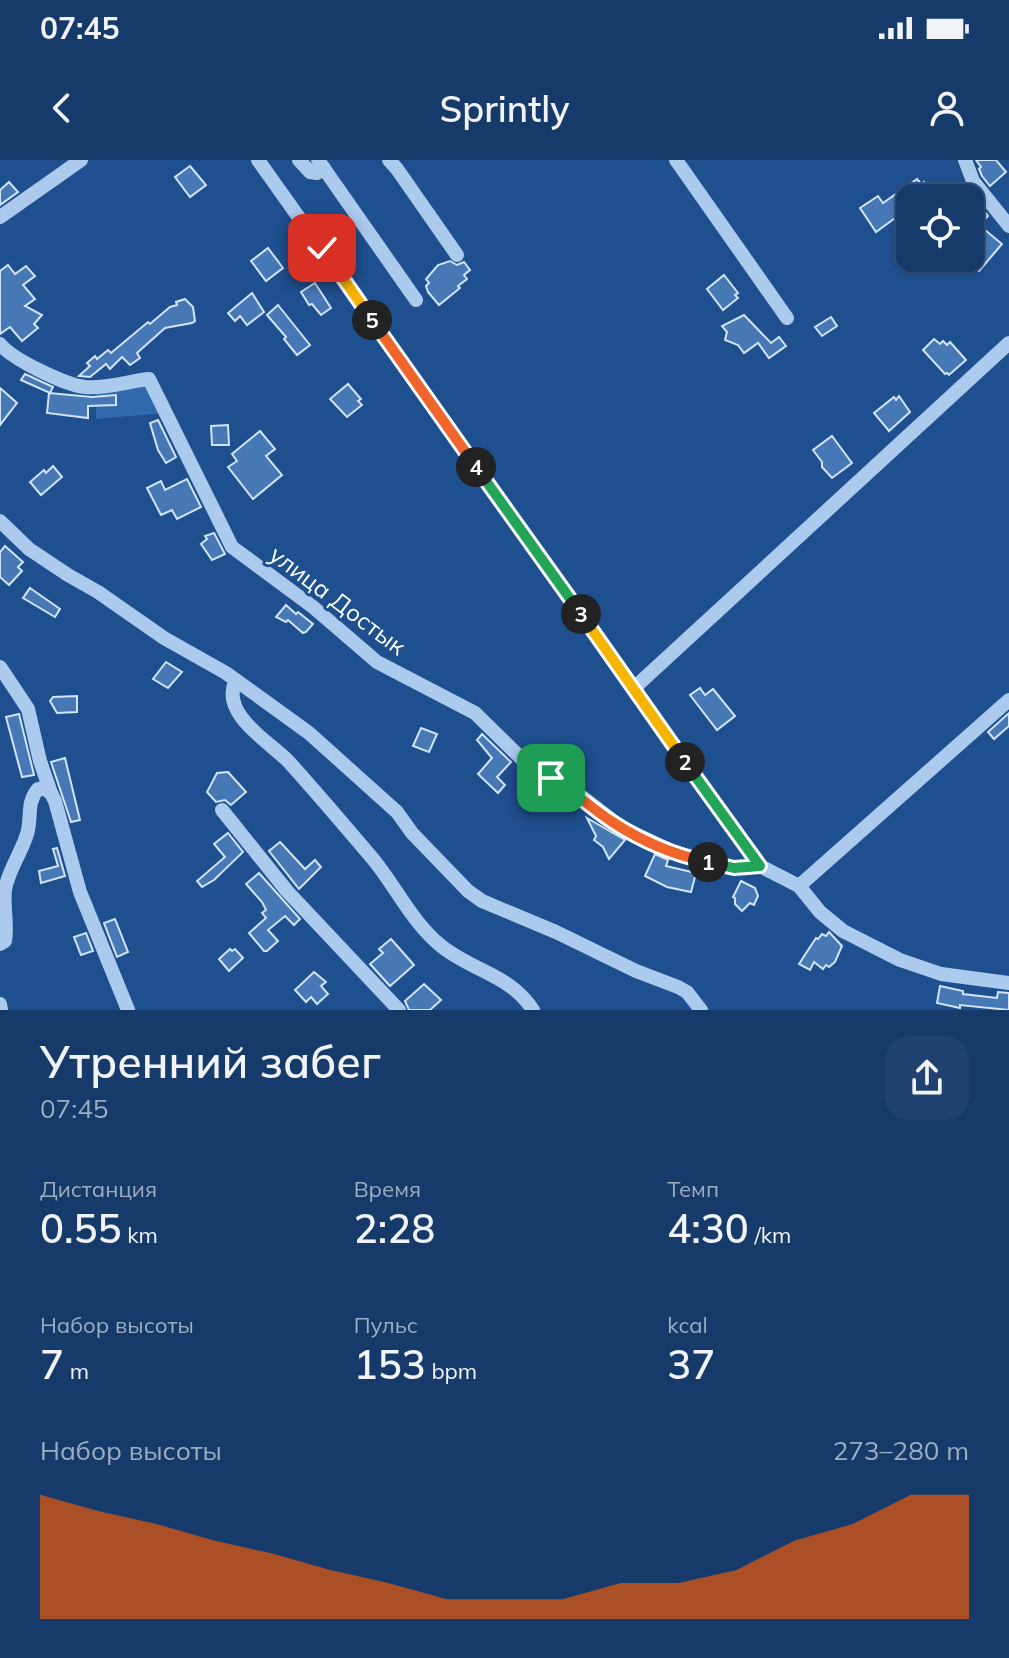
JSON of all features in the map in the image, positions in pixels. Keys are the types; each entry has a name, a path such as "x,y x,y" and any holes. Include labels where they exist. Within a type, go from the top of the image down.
{"street":[{"path":"258,160 760,866 799,886 832,924 900,960 941,974 1009,983"},
{"path":"299,160 310,172 317,173 321,164"},
{"path":"389,160 457,255"},
{"path":"676,160 787,318"},
{"path":"965,160 973,181 1009,226"},
{"path":"0,217 71,163"},
{"path":"321,164 416,300"},
{"path":"634,688 1009,343"},
{"name":"улица Достык","path":"0,344 7,352 41,371 84,387 149,379 232,547 313,607 377,662 475,713 527,764 577,793 621,827 680,855 734,868 760,866"},
{"path":"0,521 29,549 164,638 226,673 309,733 397,812 412,833 468,891 482,901 678,987 687,992 701,1010"},
{"path":"0,667 28,709 80,892 128,1010"},
{"path":"235,682 232,699 238,713 289,763 337,817 373,859 428,933 451,954 516,988 533,1010"},
{"path":"799,886 1009,700"},
{"path":"0,944 5,941 7,932 6,888 26,837 29,802 43,770"},
{"path":"35,793 43,788 51,793"},
{"path":"222,810 287,891 399,1010"}],"shaded area":[{"path":"148,380 164,413 96,419 96,386"}],"building":[{"path":"976,160 996,160 1006,172 990,186"},
{"path":"190,166 206,185 190,197 175,177"},
{"path":"9,182 18,192 0,205 0,190"},
{"path":"896,194 896,217 876,232 860,208 878,196 883,203"},
{"path":"984,229 1002,244 984,265"},
{"path":"268,248 283,268 266,281 251,261"},
{"path":"450,261 457,265 464,262 470,270 464,275 467,279 458,286 460,288 439,305 428,292 426,279 438,265"},
{"path":"8,265 15,274 26,266 35,276 23,285 35,299 25,306 42,315 34,324 38,328 22,341 10,327 0,334 0,271"},
{"path":"724,275 738,293 735,295 738,298 723,310 707,289"},
{"path":"315,283 331,308 321,315 312,304 309,305 301,292"},
{"path":"252,293 264,312 247,325 240,316 235,321 228,313"},
{"path":"185,299 193,307 195,321 165,328 137,353 140,358 130,365 122,357 110,369 106,364 90,377 79,376 95,356 97,359 108,350 111,353 148,322 150,324 177,305 176,302"},
{"path":"278,305 310,345 297,355 267,315"},
{"path":"744,315 771,343 779,337 786,346 769,358 758,343 744,353 738,345 725,340 727,332 722,326"},
{"path":"831,317 837,326 822,336 815,327"},
{"path":"934,339 940,344 950,342 966,360 949,375 923,350"},
{"path":"25,374 53,387 50,393 21,380"},
{"path":"348,384 361,399 358,401 362,405 347,417 330,399"},
{"path":"0,388 17,403 0,425"},
{"path":"49,393 92,397 116,395 116,405 88,406 88,418 47,413"},
{"path":"899,396 910,412 889,431 874,413"},
{"path":"158,420 176,457 166,463 158,450 150,423"},
{"path":"228,425 229,445 212,445 211,426"},
{"path":"260,431 275,449 266,456 282,475 253,499 228,467 237,461 232,454"},
{"path":"832,436 852,463 832,478 813,450"},
{"path":"53,466 62,477 41,495 30,482"},
{"path":"187,479 201,507 177,519 172,510 161,515 147,488 161,481 165,490"},
{"path":"214,533 225,554 212,560 201,544 207,539 205,536"},
{"path":"5,546 23,562 18,567 22,571 9,585 0,577 0,552"},
{"path":"30,588 60,609 55,617 23,598"},
{"path":"286,605 313,624 306,632 303,633 288,620 286,622 276,617"},
{"path":"166,662 182,672 168,688 153,679"},
{"path":"700,688 705,695 713,689 735,716 717,730 690,695"},
{"path":"77,696 77,712 57,713 50,701 53,697"},
{"path":"1009,713 1009,726 994,739 988,732"},
{"path":"19,714 34,775 22,777 6,717"},
{"path":"421,728 437,734 429,752 413,746"},
{"path":"482,734 511,762 497,777 505,785 498,793 478,774 492,758 477,740"},
{"path":"65,758 80,820 71,822 51,762"},
{"path":"228,772 246,792 231,805 225,800 216,802 207,792 217,773"},
{"path":"587,818 625,840 609,859 603,847 594,840 596,836"},
{"path":"228,833 243,852 214,880 202,887 197,881 225,857 214,844"},
{"path":"280,842 305,869 315,860 321,867 299,889 269,851"},
{"path":"57,848 65,876 41,883 39,871 58,866 53,849"},
{"path":"655,854 668,860 666,866 696,873 691,892 667,887 645,876"},
{"path":"259,873 300,919 294,925 285,916 268,930 278,941 267,951 249,933 266,918 262,913 266,910 262,902 246,884"},
{"path":"741,881 755,888 758,896 754,905 750,903 742,911 733,897"},
{"path":"115,919 128,952 117,957 104,923"},
{"path":"829,932 842,946 835,962 823,969 814,962 810,970 799,964 816,938"},
{"path":"86,933 93,951 81,955 74,937"},
{"path":"391,939 414,965 390,986 370,964 383,953 379,949"},
{"path":"230,949 235,949 243,958 229,971 219,959"},
{"path":"314,972 326,982 321,986 328,994 317,1004 311,997 306,1002 295,990"},
{"path":"424,984 441,1000 430,1010 409,1010 405,1001"},
{"path":"940,986 963,991 963,994 997,998 998,992 1009,993 1009,1010 960,1005 960,1008 937,1003"}],"route":[{"path":"322,248 760,866 734,868 680,855 621,827 577,793 551,778"}]}
